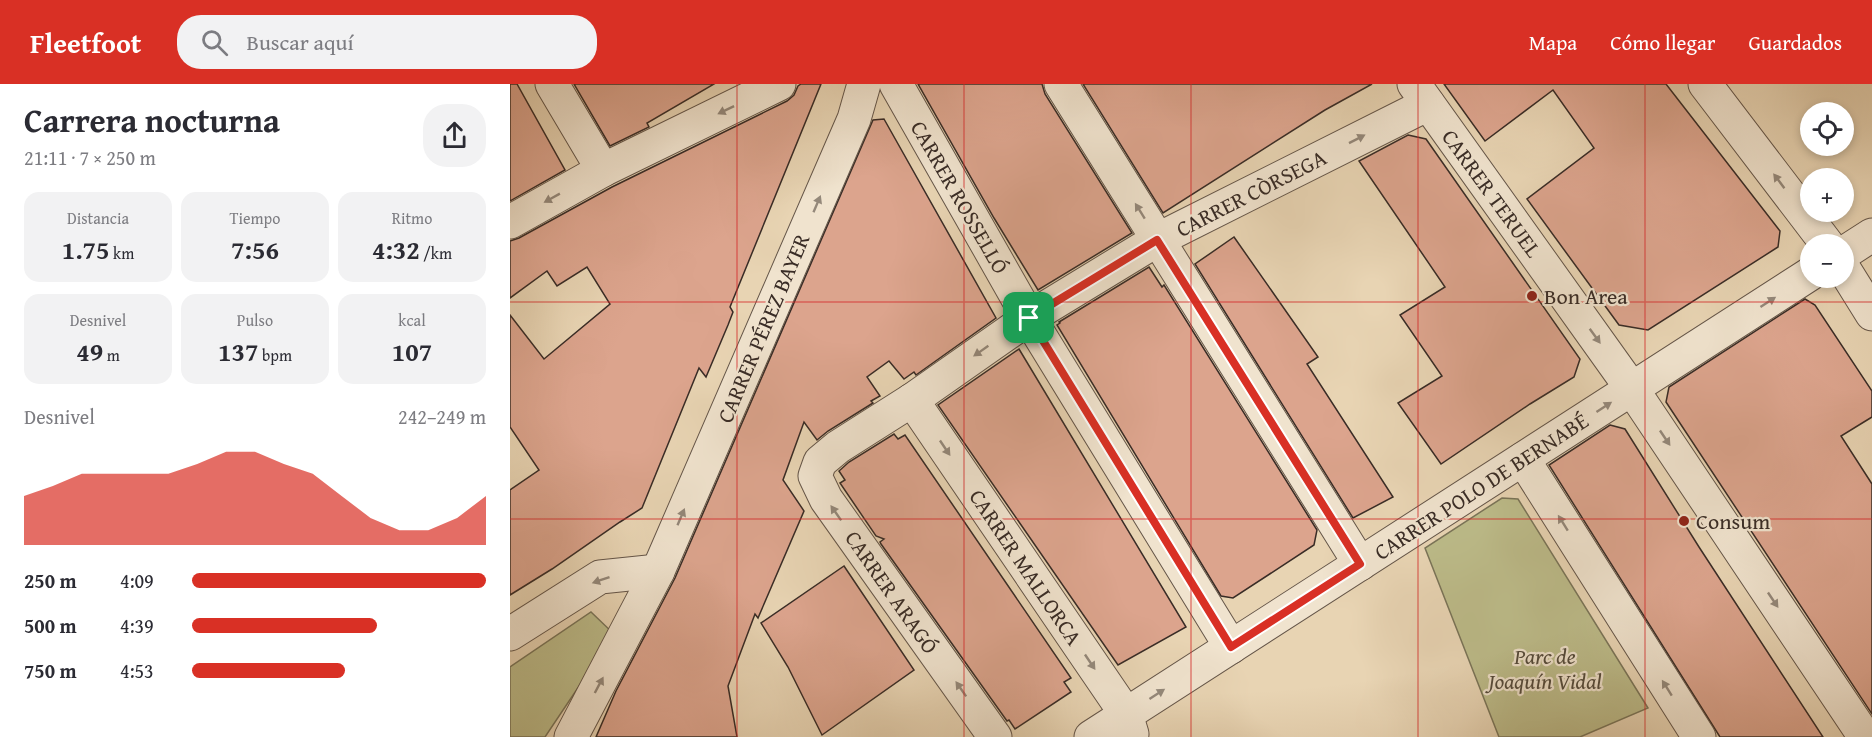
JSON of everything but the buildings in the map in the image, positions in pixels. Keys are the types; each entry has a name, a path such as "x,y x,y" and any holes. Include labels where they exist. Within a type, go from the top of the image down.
{"street":[{"path":"552,84 603,170"},
{"path":"510,222 603,170 779,84"},
{"name":"CARRER PÉREZ BAYER","path":"572,737 658,571 854,119 864,84"},
{"name":"CARRER ROSSELLÓ","path":"896,84 1029,318 1231,647"},
{"path":"1061,84 1360,564"},
{"path":"1705,84 1819,234"},
{"name":"CARRER CÒRSEGA","path":"838,447 912,400 1029,318 1157,240 1421,94"},
{"name":"CARRER TERUEL","path":"1421,94 1632,389 1865,737"},
{"path":"1854,247 1872,235"},
{"path":"1854,263 1872,268"},
{"name":"CARRER POLO DE BERNABÉ","path":"1090,737 1130,726 1231,647 1800,280"},
{"path":"1854,285 1872,314"},
{"name":"CARRER MALLORCA","path":"912,400 1130,726"},
{"name":"CARRER ARAGÓ","path":"838,447 820,462 815,476 826,499 995,737"},
{"path":"1523,459 1699,737"},
{"path":"510,633 600,577 658,571"}],"green space":[{"name":"Parc de Joaquín Vidal","path":"1502,498 1518,499 1648,708 1580,737 1499,737 1425,548"},
{"path":"591,612 614,634 545,737 510,737 510,667"}],"place":[{"name":"Bon Area","path":"1532,296"},
{"name":"Consum","path":"1684,521"}],"route":[{"path":"1157,240 1360,564 1231,647 1029,318 1157,240"}]}
